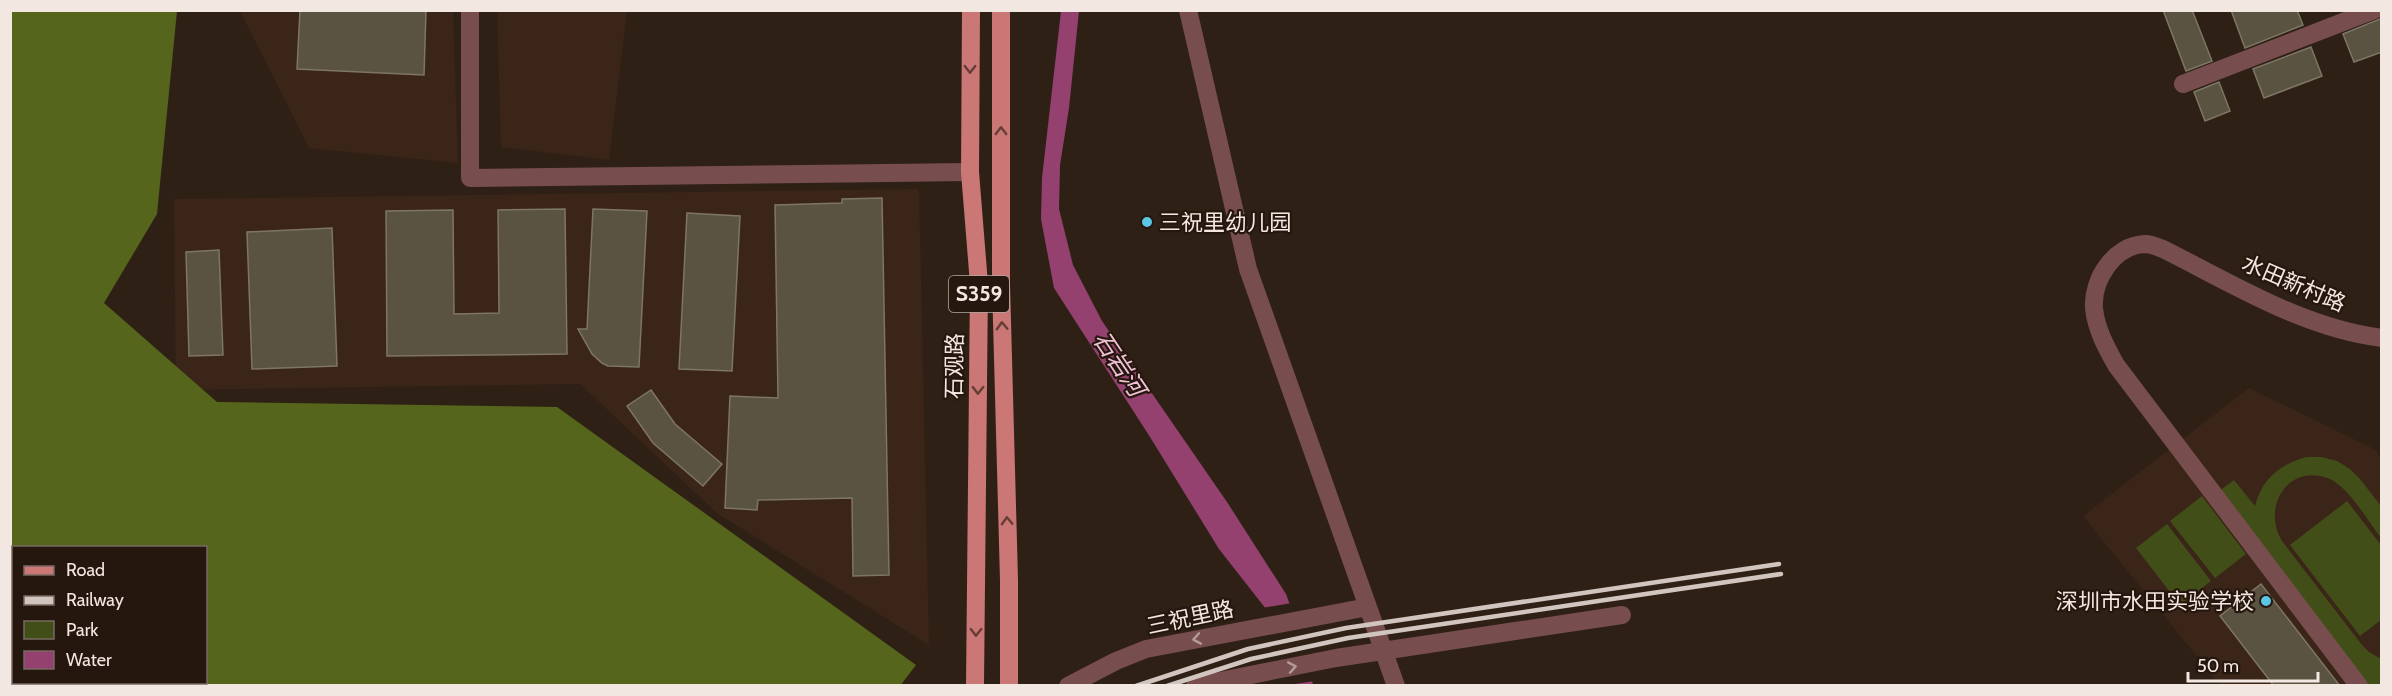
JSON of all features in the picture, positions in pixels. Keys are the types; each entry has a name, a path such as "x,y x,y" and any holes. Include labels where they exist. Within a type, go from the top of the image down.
{"main road":[{"name":"石观路","path":"971,10 970,172 979,284 975,686"},
{"path":"1001,10 1000,284 1009,580 1009,686"}],"street":[{"path":"470,10 470,178 970,172"},
{"path":"1188,10 1248,269 1396,686"},
{"path":"2183,84 2374,10"},
{"name":"水田新村路","path":"2359,686 2116,365 2105,346 2097,324 2094,306 2098,284 2107,266 2119,253 2146,243 2163,249 2304,318 2355,334 2382,338"},
{"name":"三祝里路","path":"1068,686 1116,660 1146,649 1368,607"},
{"path":"1195,686 1329,660 1622,615"}],"shaded area":[{"path":"240,11 453,11 458,163 309,148"},
{"path":"497,11 627,11 609,160 501,147"},
{"path":"919,189 929,645 718,514 580,384 176,390 174,199"},
{"name":"深圳市水田实验学校","path":"2249,388 2376,450 2382,462 2381,685 2220,685 2083,516"}],"green space":[{"path":"10,11 177,11 157,214 104,303 217,402 557,407 916,665 900,686 11,685"},
{"path":"2306,457 2321,457 2337,461 2350,469 2381,506 2381,538 2358,506 2337,483 2315,475 2291,482 2283,490 2277,502 2275,514 2276,528 2282,541 2362,645 2381,659 2381,685 2368,685 2218,492 2234,480 2255,506 2262,488 2273,474 2288,464"},
{"path":"2202,496 2246,554 2215,578 2170,521"},
{"path":"2347,501 2381,545 2381,620 2360,636 2290,545"},
{"path":"2167,524 2211,581 2180,605 2136,548"}],"water":[{"name":"石岩河","path":"1061,11 1079,11 1069,108 1060,165 1059,209 1073,265 1102,321 1227,502 1286,594 1299,630 1313,685 1285,685 1266,609 1219,549 1054,288 1041,219 1042,178"}],"pier":[{"path":"1292,603 1302,629 1315,681 1282,686 1262,608"}],"building":[{"path":"300,10 426,10 424,75 297,69"},
{"path":"2163,10 2192,10 2212,61 2186,71"},
{"path":"2231,10 2297,10 2303,25 2245,48"},
{"path":"2382,18 2382,52 2354,62 2343,34"},
{"path":"2311,47 2322,76 2264,98 2253,69"},
{"path":"2219,82 2230,111 2205,121 2194,92"},
{"path":"882,198 889,575 853,576 852,498 758,500 757,510 725,508 730,396 778,398 775,205 842,203 842,199"},
{"path":"565,209 567,354 387,356 386,211 453,210 454,314 499,313 498,210"},
{"path":"593,209 647,211 639,367 608,366 602,363 592,354 578,329 587,329"},
{"path":"687,213 740,216 732,371 679,369"},
{"path":"332,228 337,366 252,369 247,232"},
{"path":"219,250 223,355 189,356 186,252"},
{"path":"651,390 675,424 722,464 703,486 653,443 627,406"},
{"path":"2261,584 2340,686 2274,686 2220,616"}],"railway":[{"path":"1136,686 1248,649 1346,628 1779,564"},
{"path":"1167,686 1251,659 1348,638 1781,574"}],"place":[{"name":"三祝里幼儿园","path":"1147,222"},
{"name":"深圳市水田实验学校","path":"2266,601"}]}
